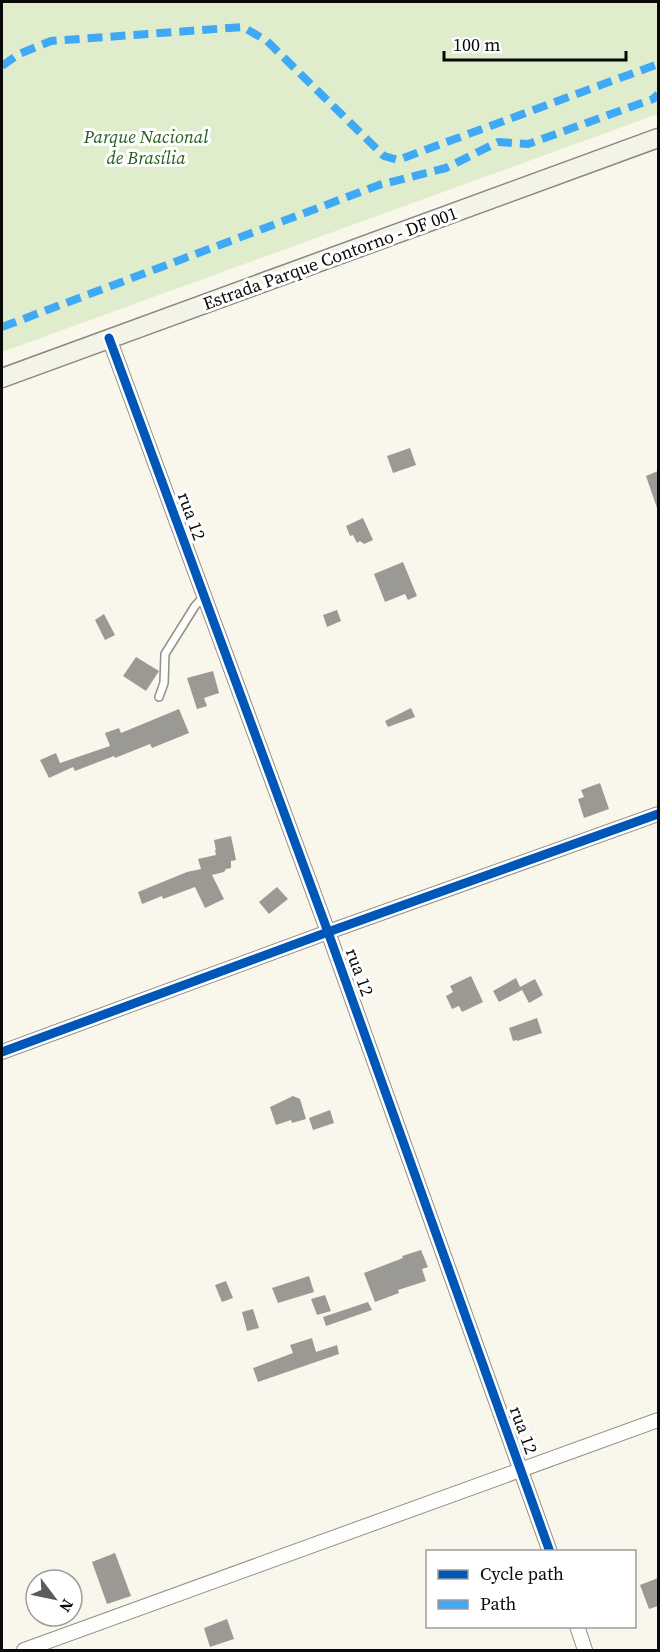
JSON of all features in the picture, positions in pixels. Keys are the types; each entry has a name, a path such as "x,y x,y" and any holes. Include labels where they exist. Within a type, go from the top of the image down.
{"main road":[{"name":"Estrada Parque Contorno - DF 001","path":"2,378 658,138"}],"street":[{"name":"rua 12","path":"109,338 328,932 550,1550"},
{"path":"2,1052 658,814"},
{"path":"24,1650 658,1420"},
{"path":"578,1628 585,1650"}],"lane":[{"path":"159,697 164,683 165,654 195,606 204,596"}],"green space":[{"name":"Parque Nacional de Brasília","path":"2,2 658,2 658,114 2,352"}],"building":[{"path":"410,448 416,465 393,473 387,456"},
{"path":"658,471 658,507 657,508 646,476"},
{"path":"363,518 373,540 364,544 360,541 357,543 353,535 350,536 346,526"},
{"path":"403,562 417,596 408,600 405,594 385,602 374,574"},
{"path":"337,610 341,621 327,627 323,615"},
{"path":"104,614 115,635 105,640 95,620"},
{"path":"136,657 159,671 146,691 123,676"},
{"path":"213,671 219,693 204,698 207,706 197,709 187,678"},
{"path":"411,708 415,717 388,727 385,721"},
{"path":"179,709 189,733 152,748 150,744 75,771 73,767 49,778 40,760 56,753 60,763 110,746 105,733 119,728 121,733"},
{"path":"600,783 609,809 584,818 578,799 584,797 581,790"},
{"path":"231,836 236,860 231,861 231,868 212,875 224,899 205,908 195,887 142,904 138,892 187,872 201,869 198,859 216,855 214,840"},
{"path":"277,887 288,899 269,914 259,902"},
{"path":"471,976 483,1002 462,1012 459,1006 452,1009 446,996 453,992 450,986"},
{"path":"516,978 520,987 535,979 543,995 529,1003 521,988 522,990 499,1002 493,991"},
{"path":"537,1018 542,1033 513,1041 509,1028"},
{"path":"293,1096 300,1099 306,1119 292,1123 291,1120 276,1125 270,1107"},
{"path":"330,1110 334,1123 313,1130 309,1118"},
{"path":"421,1250 428,1267 422,1269 426,1281 398,1290 399,1293 375,1302 364,1273"},
{"path":"309,1276 314,1292 278,1303 272,1288"},
{"path":"226,1281 233,1298 222,1302 215,1285"},
{"path":"325,1295 331,1311 317,1315 311,1299"},
{"path":"368,1302 372,1310 326,1326 323,1317"},
{"path":"253,1309 259,1328 247,1331 242,1312"},
{"path":"312,1338 316,1352 337,1345 339,1354 258,1382 253,1368 293,1353 290,1345"},
{"path":"115,1553 131,1596 107,1604 92,1562"},
{"path":"658,1578 658,1606 649,1609 640,1585"},
{"path":"227,1619 234,1639 210,1647 204,1628"}],"marked path":[{"path":"2,66 19,54 51,41 243,27 267,41 384,156 398,160 658,64"},
{"path":"2,327 379,185 446,168 498,142 528,144 653,99 658,94"}],"cycle path":[{"path":"109,338 328,932 549,1550"},
{"path":"2,1052 658,814"}]}
